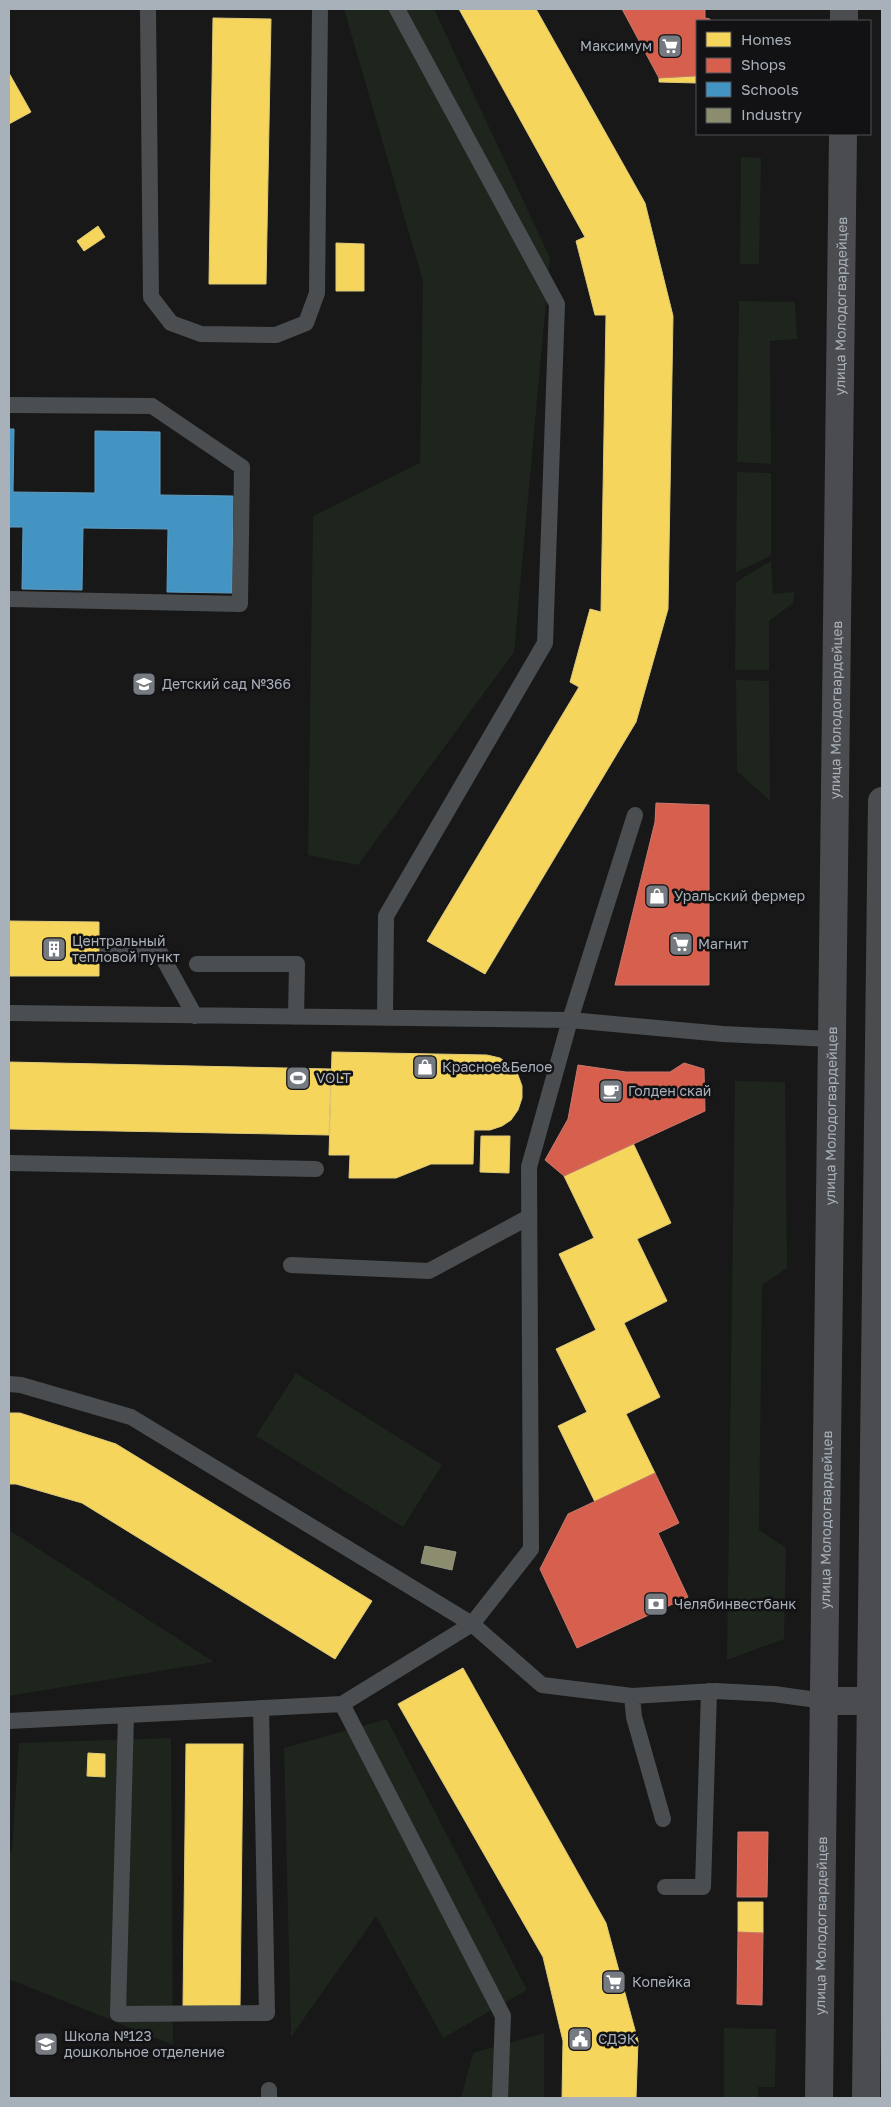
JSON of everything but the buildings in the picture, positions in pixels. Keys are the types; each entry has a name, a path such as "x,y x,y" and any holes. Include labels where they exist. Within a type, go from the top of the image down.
{"main road":[{"name":"улица Молодогвардейцев","path":"819,2098 843,135"},
{"path":"866,2098 876,1703 882,801"},
{"path":"824,1701 876,1703"}],"lane":[{"path":"148,9 151,297 171,322 201,334 276,335 306,323 317,293 320,9"},
{"path":"385,1018 386,916 545,643 557,304 397,9"},
{"path":"9,405 152,406 242,467 240,604 9,599"},
{"path":"9,1721 342,1704 472,1624 531,1548 529,1167 570,1020 635,815"},
{"path":"108,951 158,949 195,1016"},
{"path":"197,964 297,964 296,1017"},
{"path":"9,1012 570,1020 723,1034 831,1039"},
{"path":"9,1163 316,1169"},
{"path":"291,1265 429,1271 530,1217"},
{"path":"9,1384 21,1385 131,1417 472,1624 542,1685 632,1696 709,1690 774,1694 824,1701"},
{"path":"665,1887 703,1888 709,1690"},
{"path":"632,1696 634,1717 663,1819"},
{"path":"342,1704 503,2016 500,2098"},
{"path":"126,1715 118,2014 267,2013 261,1708"}],"shaded area":[{"path":"344,9 434,9 550,258 514,652 358,865 308,855 313,516 420,463 423,281"},
{"path":"741,157 761,158 759,264 740,264"},
{"path":"739,301 795,302 797,339 770,341 771,464 737,462"},
{"path":"737,472 771,473 771,556 736,572"},
{"path":"771,561 773,594 795,592 793,603 769,621 769,670 735,670 736,582"},
{"path":"736,680 769,681 770,801 737,771"},
{"path":"735,1081 785,1082 787,1268 762,1285 759,1530 786,1548 784,1639 727,1660"},
{"path":"296,1373 442,1465 403,1527 256,1436"},
{"path":"9,1530 214,1662 9,1696"},
{"path":"387,1719 527,1990 443,2038 376,1916 291,2037 284,1748"},
{"path":"171,1738 173,2045 9,1979 9,1852 12,1850 19,1743"},
{"path":"724,2028 776,2029 775,2087 758,2087 758,2098 724,2098"},
{"path":"544,2033 544,2098 461,2098 473,2053"}],"place":[{"name":"Максимум","path":"670,46"},
{"name":"Детский сад №366","path":"144,684"},
{"name":"Уральский фермер","path":"657,896"},
{"name":"Магнит","path":"681,944"},
{"name":"Центральный тепловой пункт","path":"54,949"},
{"name":"Красное&Белое","path":"425,1067"},
{"name":"VOLT","path":"298,1078"},
{"name":"Голден скай","path":"611,1091"},
{"name":"Челябинвестбанк","path":"656,1604"},
{"name":"Копейка","path":"614,1982"},
{"name":"СДЭК","path":"580,2039"},
{"name":"Школа №123 дошкольное отделение","path":"46,2044"}]}
